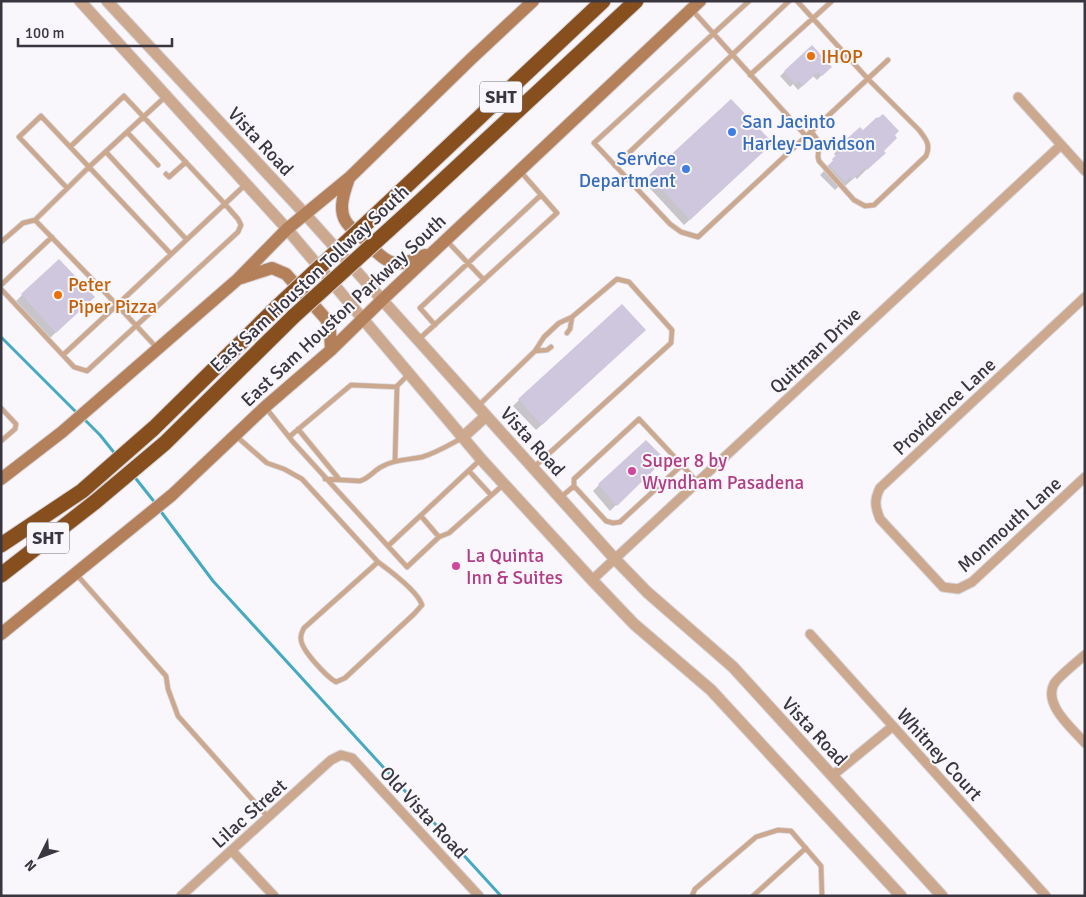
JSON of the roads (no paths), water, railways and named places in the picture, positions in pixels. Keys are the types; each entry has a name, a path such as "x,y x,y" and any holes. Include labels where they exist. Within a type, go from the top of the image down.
{"highway":[{"name":"East Sam Houston Tollway South","path":"1,545 82,491 154,428 277,307 603,1"},
{"name":"East Sam Houston Tollway South","path":"1,575 95,502 165,443 294,316 636,1"}],"main road":[{"path":"1,478 62,432 238,279 287,229 349,178 533,1"},
{"name":"East Sam Houston Parkway South","path":"1,634 172,495 265,407 331,350 696,6"},
{"path":"349,178 344,190 342,207 345,220 383,259 394,264 413,261 436,250"},
{"path":"238,279 272,268 286,274 326,318 330,330 331,350"}],"street":[{"name":"Vista Road","path":"80,1 287,229 481,459 634,624 711,690 901,896"},
{"name":"Vista Road","path":"107,1 305,214 614,558 647,592 733,667 942,896"},
{"path":"167,96 182,82"},
{"path":"1018,97 1085,171"},
{"name":"Quitman Drive","path":"592,580 1061,145"},
{"name":"Providence Lane","path":"908,550 880,519 875,507 876,496 880,488 1085,297"},
{"path":"463,437 486,416"},
{"name":"Monmouth Lane","path":"908,550 943,587 958,589 972,582 1085,477"},
{"name":"Whitney Court","path":"810,634 1046,896"},
{"path":"1085,655 1054,684 1051,697 1054,707 1085,743"},
{"path":"832,776 893,726"},
{"name":"Lilac Street","path":"181,896 331,760 341,756"},
{"name":"Old Vista Road","path":"341,756 352,758 479,896"},
{"path":"232,851 274,896"}],"lane":[{"path":"749,1 594,143 670,224 681,232 698,236 888,60"},
{"path":"615,166 789,1"},
{"path":"797,1 868,79 919,130 929,145 926,156 874,205 865,206 859,204 819,161 819,142 811,131"},
{"path":"750,75 832,1"},
{"path":"696,6 713,34 806,136"},
{"path":"1,289 74,367 87,370 238,232 241,226 238,219 224,203 124,96 70,147"},
{"path":"1,242 23,223 35,220 89,167 167,96"},
{"path":"67,188 19,137 41,116 170,253"},
{"path":"127,132 158,165"},
{"path":"106,152 186,239"},
{"path":"166,174 169,177 186,162"},
{"path":"417,340 557,213 521,172"},
{"path":"63,355 246,184"},
{"path":"435,325 420,308 541,196"},
{"path":"35,220 158,349"},
{"path":"1,285 52,237"},
{"path":"446,240 484,280"},
{"path":"478,406 535,351 544,337 559,323 572,317 617,279 629,282 672,330 671,343 533,468"},
{"path":"567,333 570,329 572,317"},
{"path":"535,351 547,350 552,347"},
{"path":"395,462 397,387 410,373"},
{"path":"288,437 351,385 397,387"},
{"path":"265,407 288,437 325,479 407,567 439,536 449,533 504,484"},
{"path":"1,408 16,424 15,429 1,441"},
{"path":"682,465 620,522 606,521 574,486 574,479 639,419 682,465 697,482"},
{"path":"298,429 340,479"},
{"path":"235,435 252,452 267,463 284,469 302,479 378,562 392,572 416,596 422,605 345,678 336,682 329,678 304,648 300,642 301,635 304,628 378,562"},
{"path":"325,479 360,481 382,466 423,457 463,437"},
{"path":"388,546 481,459"},
{"path":"469,470 492,495"},
{"path":"561,498 574,486"},
{"path":"421,516 439,536"},
{"path":"76,574 166,676 168,689 178,716 268,817"},
{"path":"692,896 695,889 756,837 778,830 791,831 821,866 822,896"},
{"path":"753,896 806,848"}],"waterway":[{"path":"1,337 77,413"},
{"path":"84,419 116,455"},
{"path":"133,475 156,504"},
{"path":"159,509 213,581 501,896"}],"place":[{"name":"IHOP","path":"811,56"},
{"name":"San Jacinto Harley-Davidson","path":"732,132"},
{"name":"Service Department","path":"686,169"},
{"name":"Peter Piper Pizza","path":"58,295"},
{"name":"Super 8 by Wyndham Pasadena","path":"632,471"},
{"name":"La Quinta Inn & Suites","path":"456,566"}]}
